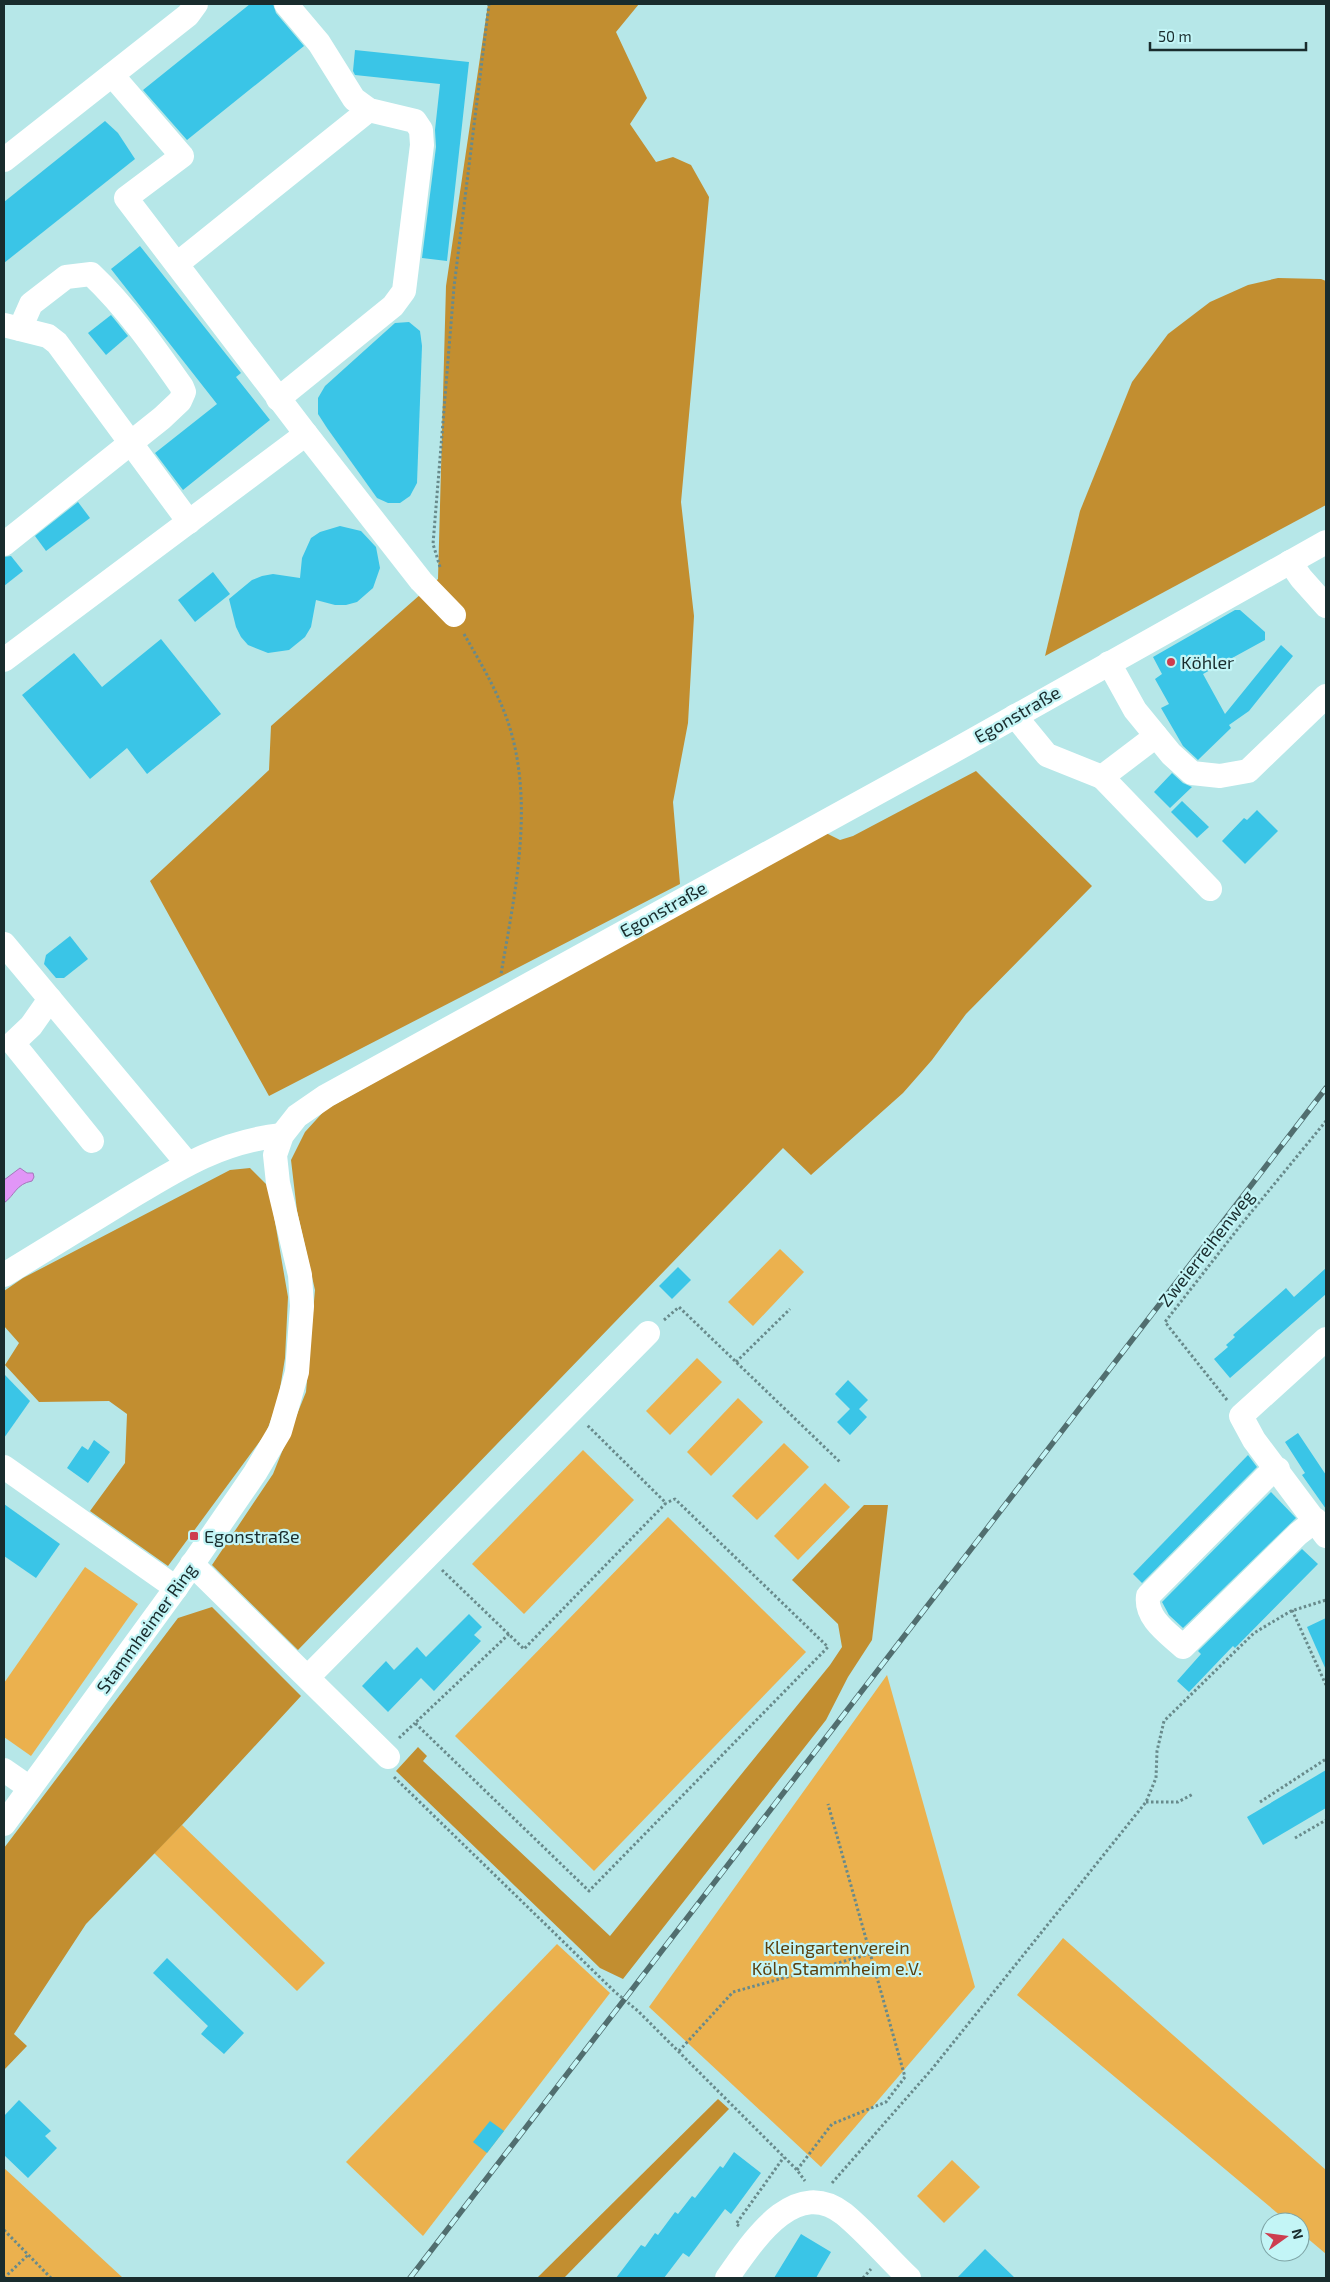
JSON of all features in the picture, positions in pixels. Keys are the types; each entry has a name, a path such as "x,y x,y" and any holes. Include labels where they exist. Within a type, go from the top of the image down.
{"street":[{"path":"4,160 188,15 196,4"},
{"path":"278,399 393,306 404,291 421,160 421,130 415,121 369,110 354,99 318,44 286,4"},
{"path":"112,74 182,156 126,198 278,399 421,582 454,615"},
{"path":"177,264 369,110"},
{"path":"4,544 130,442 168,412 180,401 184,392 182,386 144,334 109,291 91,274 66,277 31,304 12,327 48,336 57,343 130,442 189,522"},
{"path":"4,660 306,434"},
{"name":"Egonstraße","path":"282,1135 297,1116 326,1096 1326,542"},
{"path":"1290,562 1301,578 1326,606"},
{"path":"1109,663 1135,710 1171,754 1192,773 1220,776 1248,771 1326,696"},
{"path":"1015,716 1047,755 1102,777 1210,889"},
{"path":"1102,777 1156,736"},
{"path":"4,944 188,1163"},
{"path":"50,999 31,1026 13,1043 92,1141"},
{"path":"4,1275 188,1163 223,1147 254,1138 282,1135"},
{"name":"Stammheimer Ring","path":"4,1824 176,1588 255,1473 280,1431 297,1372 302,1306 300,1275 278,1183 275,1155 282,1135"},
{"path":"308,1677 648,1333"},
{"path":"1278,1469 1266,1477 1148,1596 1147,1603 1150,1615 1183,1647 1298,1534 1321,1528 1278,1469 1254,1440 1241,1416 1326,1339"},
{"path":"4,1467 176,1588"},
{"path":"192,1564 388,1757"},
{"path":"4,1770 30,1788"},
{"path":"727,2278 756,2239 775,2218 791,2208 819,2202 844,2214 910,2278"}],"path":[{"path":"441,571 433,544 454,287 489,4"},
{"path":"454,615 494,686 508,722 519,766 521,810 518,860 500,979 506,996"},
{"name":"Zweierreihenweg","path":"1241,1416 1165,1322 1244,1221 1326,1122"},
{"path":"648,1333 679,1307 841,1463"},
{"path":"736,1362 790,1309"},
{"path":"572,1410 666,1503"},
{"path":"427,1556 509,1634 524,1649 666,1503 675,1499 828,1647 589,1891 415,1723 509,1634"},
{"path":"388,1757 388,1770 784,2156 797,2170 819,2202 833,2182 932,2069 1146,1802 1156,1778 1157,1751 1164,1721 1254,1633 1292,1610 1326,1600"},
{"path":"1292,1610 1326,1685"},
{"path":"1260,1802 1326,1759"},
{"path":"1146,1802 1178,1802 1192,1794"},
{"path":"797,2170 832,2124 886,2102 904,2077 828,1804"},
{"path":"1295,1838 1326,1820"},
{"path":"678,2051 733,1992 870,1954"},
{"path":"756,2239 736,2224 784,2156"},
{"path":"5,2233 51,2278"},
{"path":"4,2278 28,2255"}],"green space":[{"path":"780,1249 804,1272 753,1326 728,1302"},
{"path":"697,1358 722,1382 670,1435 646,1411"},
{"path":"738,1398 763,1422 711,1476 687,1452"},
{"path":"784,1443 809,1467 757,1520 732,1496"},
{"path":"583,1450 634,1500 524,1614 472,1564"},
{"path":"825,1483 850,1507 798,1560 774,1536"},
{"path":"668,1517 806,1652 594,1871 455,1736"},
{"path":"85,1567 138,1604 31,1756 4,1737 4,1683"},
{"name":"Kleingartenverein Köln Stammheim e.V.","path":"887,1675 975,1987 821,2167 649,2007"},
{"path":"182,1825 325,1963 297,1991 154,1853"},
{"path":"1063,1938 1326,2170 1326,2254 1310,2240 1310,2212 1276,2212 1017,1995"},
{"path":"557,1944 610,1993 423,2236 346,2162"},
{"path":"952,2160 980,2187 944,2223 917,2196"},
{"path":"4,2168 123,2278 4,2278"}],"shaded area":[{"path":"488,4 639,4 616,32 647,98 630,124 656,162 673,157 691,165 709,197 681,502 694,616 688,723 673,802 680,884 269,1096 150,881 269,770 271,726 438,579 446,286"},
{"path":"1278,278 1321,279 1326,281 1326,505 1045,656 1080,511 1132,382 1168,334 1210,302 1248,285"},
{"path":"976,771 1092,886 966,1014 932,1060 903,1093 811,1175 783,1148 298,1650 212,1565 273,1474 306,1392 315,1290 297,1211 291,1160 305,1132 325,1110 824,832 840,840 853,836"},
{"path":"20,1168 27,1173 33,1173 34,1177 32,1181 19,1187 4,1203 4,1180"},
{"path":"250,1168 269,1187 288,1297 285,1358 278,1401 266,1433 168,1566 90,1511 125,1463 127,1414 109,1401 39,1402 5,1365 19,1343 4,1326 4,1291 23,1278 230,1170"},
{"path":"864,1505 888,1505 872,1640 848,1677 826,1720 623,1979 600,1968 396,1771 418,1747 427,1756 423,1761 610,1936 830,1665 842,1647 838,1624 792,1580"},
{"path":"212,1607 301,1696 182,1825 86,1924 14,2034 27,2046 4,2070 4,1848 178,1618"},
{"path":"718,2099 729,2109 564,2278 537,2278"}],"building":[{"path":"250,4 273,4 276,13 304,46 187,140 143,90"},
{"path":"355,50 469,62 447,261 422,258 436,147 435,130 440,84 355,75 353,71"},
{"path":"105,121 118,133 135,159 4,263 4,202"},
{"path":"140,246 241,373 236,377 270,420 183,490 155,453 217,404 111,269"},
{"path":"111,315 128,336 106,355 88,333"},
{"path":"409,322 420,331 422,346 417,483 410,496 400,503 388,503 377,498 327,428 318,414 318,398 325,386 395,323"},
{"path":"78,502 90,518 46,551 35,536"},
{"path":"340,526 361,531 376,547 380,568 373,588 357,602 346,605 335,605 316,600 311,627 305,637 289,650 268,653 248,645 236,627 229,599 252,580 262,576 273,574 300,578 302,558 311,538 320,532"},
{"path":"11,556 23,571 4,586 4,557"},
{"path":"213,572 230,594 195,622 178,600"},
{"path":"1235,610 1240,610 1265,632 1265,640 1203,674 1225,714 1281,645 1293,656 1249,711 1229,725 1231,728 1198,760 1183,746 1161,708 1169,704 1155,679 1162,674 1153,657"},
{"path":"161,639 221,714 147,774 127,748 90,779 22,695 74,653 102,687"},
{"path":"1172,773 1183,783 1192,787 1170,808 1154,792"},
{"path":"1182,801 1209,827 1197,838 1171,812"},
{"path":"1257,810 1278,831 1245,864 1222,841 1244,818 1247,820"},
{"path":"70,936 88,959 64,978 56,978 44,964 46,955"},
{"path":"678,1267 691,1280 672,1299 659,1286"},
{"path":"1326,1268 1326,1294 1230,1378 1214,1359 1228,1347 1226,1345 1235,1337 1233,1335 1286,1288 1294,1297"},
{"path":"4,1374 30,1401 4,1438"},
{"path":"848,1380 868,1400 859,1409 867,1417 850,1435 837,1422 850,1409 835,1394"},
{"path":"1298,1433 1326,1475 1326,1509 1302,1475 1305,1473 1285,1442"},
{"path":"94,1440 110,1452 88,1483 67,1468 82,1446 88,1450"},
{"path":"1248,1455 1257,1467 1142,1583 1133,1574"},
{"path":"1271,1492 1296,1518 1183,1628 1169,1615 1162,1602"},
{"path":"4,1504 60,1544 36,1578 4,1556"},
{"path":"1302,1549 1318,1564 1235,1648 1233,1646 1189,1692 1177,1681 1201,1654 1198,1651"},
{"path":"469,1614 482,1627 474,1635 481,1641 434,1691 421,1678 388,1712 362,1686 386,1661 394,1670 417,1647 426,1657"},
{"path":"1326,1618 1326,1670 1307,1627"},
{"path":"1326,1770 1326,1808 1263,1845 1247,1817"},
{"path":"167,1958 244,2033 224,2054 201,2034 208,2026 153,1973"},
{"path":"19,2100 51,2131 45,2136 57,2148 28,2178 4,2155 4,2116"},
{"path":"490,2121 504,2131 487,2153 473,2142"},
{"path":"734,2152 761,2173 731,2214 725,2209 689,2257 683,2253 664,2278 616,2278 641,2245 645,2247 655,2233 658,2235 675,2212 678,2214 692,2196 695,2198 720,2166 723,2168"},
{"path":"801,2234 831,2252 816,2278 774,2278"},
{"path":"985,2249 1015,2278 957,2278"}],"railway":[{"path":"410,2278 1326,1088"}],"place":[{"name":"Köhler","path":"1171,662"},
{"name":"Egonstraße","path":"194,1536"}]}
